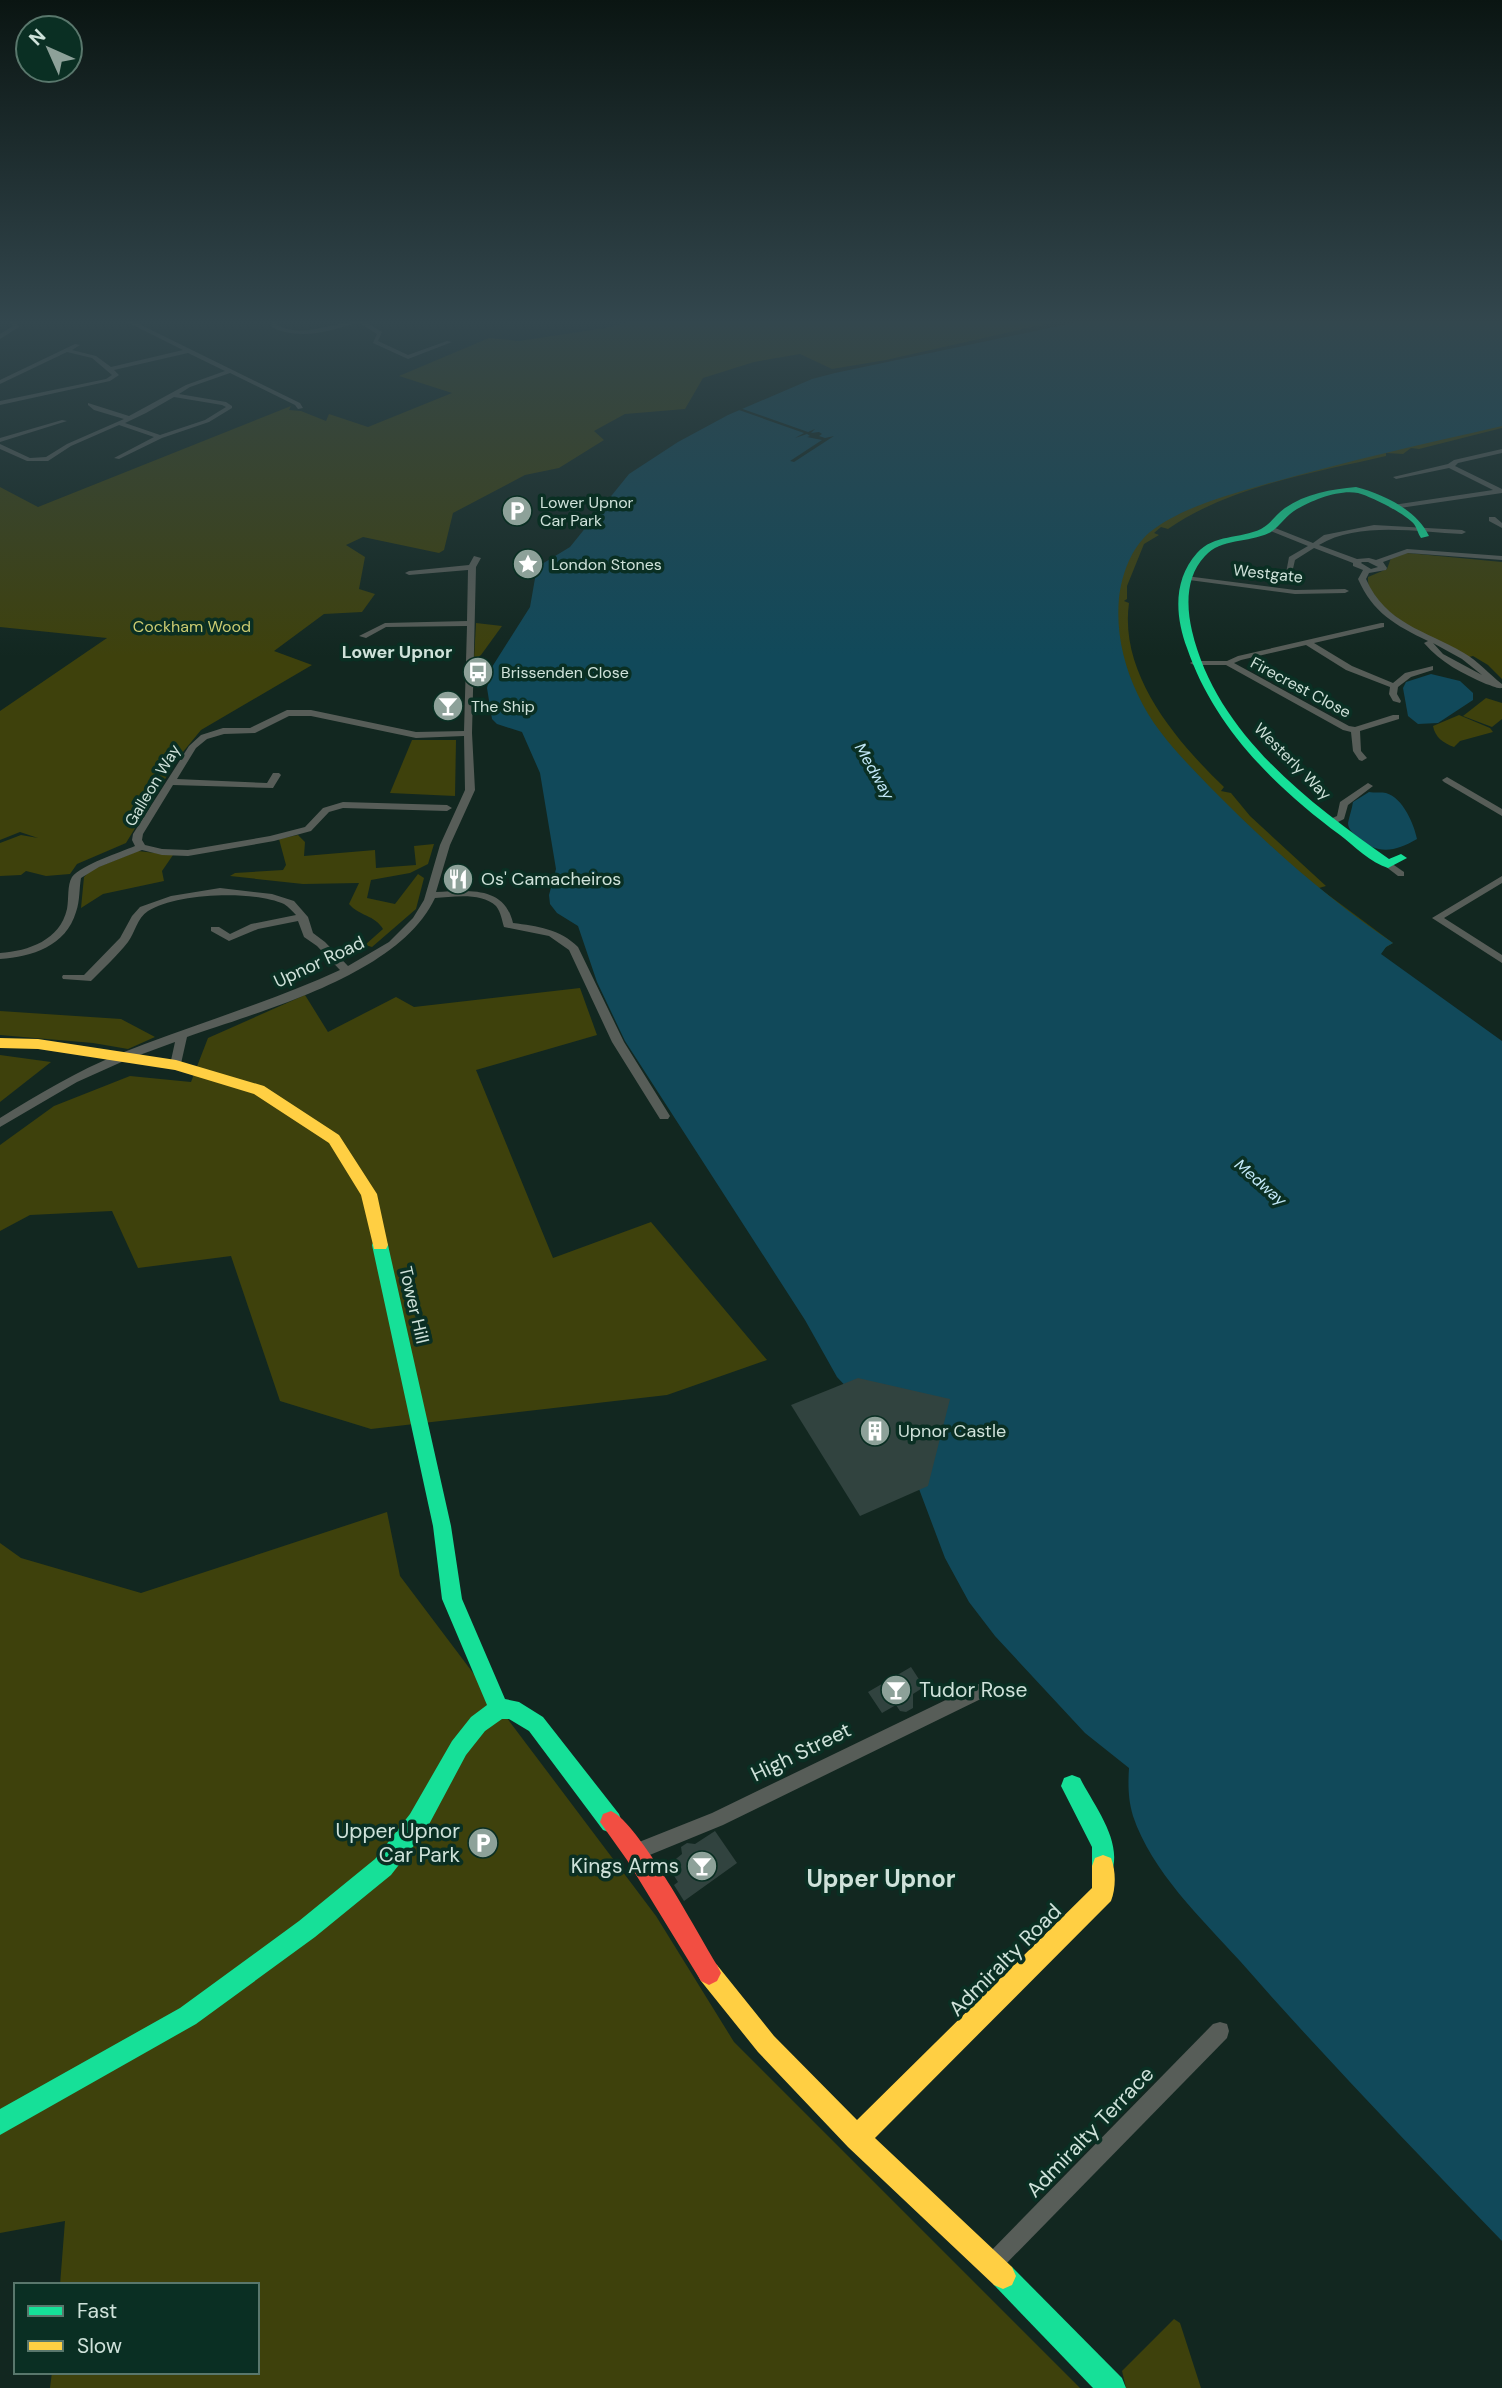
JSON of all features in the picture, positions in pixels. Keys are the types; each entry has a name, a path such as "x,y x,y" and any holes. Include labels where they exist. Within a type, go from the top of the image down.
{"street":[{"path":"0,440 23,433"},
{"path":"0,446 27,459 42,460 97,433"},
{"path":"149,433 160,437"},
{"path":"117,458 170,433"},
{"path":"1396,477 1450,466 1455,461 1502,451"},
{"path":"1450,466 1501,491"},
{"path":"1189,578 1202,554 1210,547 1254,536 1278,522 1284,512 1308,501 1359,490 1417,521 1422,533"},
{"path":"1393,507 1501,491"},
{"path":"1492,519 1502,526"},
{"path":"1289,571 1292,559 1337,534 1374,527 1422,533 1462,532"},
{"path":"1267,528 1358,562 1377,562 1407,551 1502,558"},
{"name":"Upnor Road","path":"0,1122 73,1079 122,1057 299,993 347,971 393,944 419,918 432,895 445,845 470,790 468,733 472,567 477,558"},
{"path":"1358,562 1357,566 1366,571 1381,570 1382,566 1377,562"},
{"path":"409,573 472,567"},
{"path":"1366,571 1362,579 1365,591 1373,602 1421,636 1440,656 1460,669 1500,686"},
{"name":"Westgate","path":"1189,578 1295,592 1345,591"},
{"name":"Westerly Way","path":"1189,578 1181,597 1194,663 1228,719 1258,755 1332,822 1363,848 1397,865"},
{"path":"363,636 384,625 471,624"},
{"path":"1228,663 1238,657 1381,625"},
{"path":"1310,643 1354,671 1394,686"},
{"name":"Firecrest Close","path":"1194,663 1228,663 1355,730 1396,717"},
{"path":"1397,701 1393,694 1394,686 1408,675 1430,668"},
{"name":"Galleon Way","path":"447,808 334,806 321,813 308,829 188,853 162,852 141,847 137,841 138,834 193,747 204,737 223,731 252,731 288,713 311,713 416,735 468,733"},
{"name":"Firecrest Close","path":"1355,730 1357,751 1362,758"},
{"path":"173,782 270,786 276,775"},
{"path":"1447,780 1502,813"},
{"path":"1332,822 1341,817 1343,804 1368,786"},
{"path":"384,807 391,797"},
{"path":"0,956 31,953 52,940 69,916 77,877 96,865 141,847"},
{"path":"1501,882 1437,918 1502,960"},
{"path":"86,979 124,940 137,916 156,904 171,899 220,891 285,900 294,905 303,917 308,935 320,943 347,971"},
{"path":"432,895 492,898 504,908 508,925 543,931 567,940 574,949 618,1042 664,1116"},
{"path":"215,929 229,938 255,926 303,917"},
{"path":"67,977 104,981"},
{"path":"176,1065 181,1035"},
{"name":"Tower Hill","path":"0,1043 38,1044 176,1065 259,1090 334,1139 369,1194 442,1526 452,1599 499,1709"},
{"name":"High Street","path":"635,1852 717,1819 985,1689"},
{"path":"0,2123 188,2016 307,1929 374,1875 418,1822 459,1748 478,1724 499,1709 512,1709 536,1724 635,1852 717,1986 766,2044 857,2138 992,2265 1112,2388"},
{"name":"Admiralty Road","path":"857,2138 1103,1893 1103,1846 1072,1786"},
{"name":"Admiralty Terrace","path":"992,2265 1220,2031"}],"green space":[{"name":"Cockham Wood","path":"222,433 597,433 604,440 559,468 525,475 453,513 444,550 439,553 363,537 346,545 365,557 359,589 375,594 362,612 324,614 274,651 312,665 201,730 178,758 126,843 77,864 70,874 46,876 26,871 21,875 0,876 0,843 21,835 38,838 20,832 0,840 0,711 107,638 0,627 0,487 38,507"},
{"path":"1426,433 1480,433 1419,449 1411,448 1403,454 1386,453 1386,456 1245,491 1192,514 1168,529 1161,527 1154,533 1159,535 1144,544 1127,586 1127,599 1124,601 1129,603 1128,629 1142,680 1170,727 1224,787 1221,791 1231,793 1250,816 1326,886 1319,888 1393,943 1380,954 1099,702 1130,517"},
{"path":"1407,553 1502,562 1502,679 1488,665 1473,656 1469,657 1407,625 1379,602 1370,590 1368,577 1387,569 1391,558"},
{"path":"476,623 502,626 481,655 474,660"},
{"path":"1486,698 1502,703 1502,719 1492,727 1463,716"},
{"path":"1459,715 1490,728 1493,732 1460,741 1454,747 1446,744 1433,726"},
{"path":"412,740 456,740 455,796 390,793"},
{"path":"298,835 305,842 304,856 375,850 376,868 416,865 414,846 434,844 428,864 410,873 371,880 367,898 395,904 418,874 424,878 416,909 372,947 365,945 383,929 376,921 349,904 359,883 303,884 230,876 235,873 283,870 286,865 279,839"},
{"path":"138,851 173,855 162,871 164,881 103,894 81,908 84,877 91,870"},
{"path":"580,988 597,1035 476,1070 553,1258 651,1222 767,1360 667,1395 371,1429 280,1401 231,1256 138,1268 112,1211 30,1215 0,1231 0,1145 54,1106 130,1076 191,1082 208,1038 305,995 328,1032 396,997 414,1007"},
{"path":"0,1011 121,1019 155,1037 128,1049 93,1043 0,1035"},
{"path":"0,1055 51,1062 0,1102"},
{"path":"387,1512 400,1576 656,1916 734,2042 1080,2388 50,2388 52,2374 259,2374 259,2283 60,2283 65,2221 0,2233 0,1543 21,1558 141,1593"},
{"path":"1174,2319 1180,2323 1201,2388 1126,2388 1122,2371"}],"water":[{"name":"Medway","path":"694,433 1469,433 1295,476 1221,497 1176,516 1143,538 1128,562 1122,580 1118,610 1122,647 1133,683 1152,720 1179,754 1231,808 1297,869 1344,908 1393,943 1381,954 1502,1041 1502,2241 1336,2068 1194,1911 1165,1875 1141,1837 1130,1804 1129,1768 1085,1733 995,1636 969,1602 945,1558 913,1473 854,1395 837,1377 805,1320 625,1041 597,982 578,926 557,913 550,904 549,895 556,869 540,773 522,732 497,724 492,719 487,688 492,667 530,607 537,567 570,547 629,474"},
{"path":"1431,674 1460,681 1473,693 1473,700 1438,723 1418,724 1408,716 1403,688 1406,682"},
{"path":"1369,792 1386,793 1398,800 1410,819 1417,839 1401,847 1386,850 1372,847 1357,837 1348,825 1353,802"}],"pier":[{"path":"803,433 821,433 819,436 825,438 834,436 794,462 790,461 822,440 807,437 810,436 807,434 795,438"}],"building":[{"name":"Os' Camacheiros","path":"468,870 471,884 448,888 446,874"},
{"name":"Upnor Castle","path":"858,1378 950,1399 928,1486 860,1516 791,1405"},
{"name":"Tudor Rose","path":"911,1667 924,1687 913,1694 913,1708 906,1712 900,1711 896,1705 882,1713 868,1692"},
{"name":"Kings Arms","path":"715,1831 737,1863 684,1901 674,1885 678,1882 669,1868 671,1863 682,1854 681,1847 687,1843 695,1844"}],"traffic: fast":[{"path":"1401,858 1388,864 1357,843 1296,794 1241,738 1201,673 1185,626 1183,593 1194,563 1209,548 1224,541 1267,530 1290,509 1331,494 1356,490 1368,494 1413,519 1424,536"},
{"path":"380,1245 442,1526 452,1599 499,1709"},
{"path":"0,2123 188,2016 307,1929 383,1867 418,1822 459,1748 478,1724 499,1709 512,1709 536,1724 611,1822"},
{"path":"1072,1786 1103,1846 1103,1866"},
{"path":"1003,2276 1112,2388"}],"traffic: slow":[{"path":"0,1043 38,1044 176,1065 259,1090 334,1139 369,1194 380,1245"},
{"path":"857,2138 1103,1893 1103,1866"},
{"path":"709,1973 766,2044 857,2138 1003,2276"}],"traffic: jam":[{"path":"611,1822 635,1852 709,1973"}],"place":[{"name":"Lower Upnor Car Park","path":"517,511"},
{"name":"London Stones","path":"528,564"},
{"name":"Brissenden Close","path":"478,672"},
{"name":"The Ship","path":"448,706"},
{"name":"Os' Camacheiros","path":"458,879"},
{"name":"Upnor Castle","path":"875,1431"},
{"name":"Tudor Rose","path":"896,1690"},
{"name":"Upper Upnor Car Park","path":"483,1843"},
{"name":"Kings Arms","path":"702,1866"}],"district":[{"name":"Lower Upnor","path":"397,652"},
{"name":"Upper Upnor","path":"881,1879"}]}
